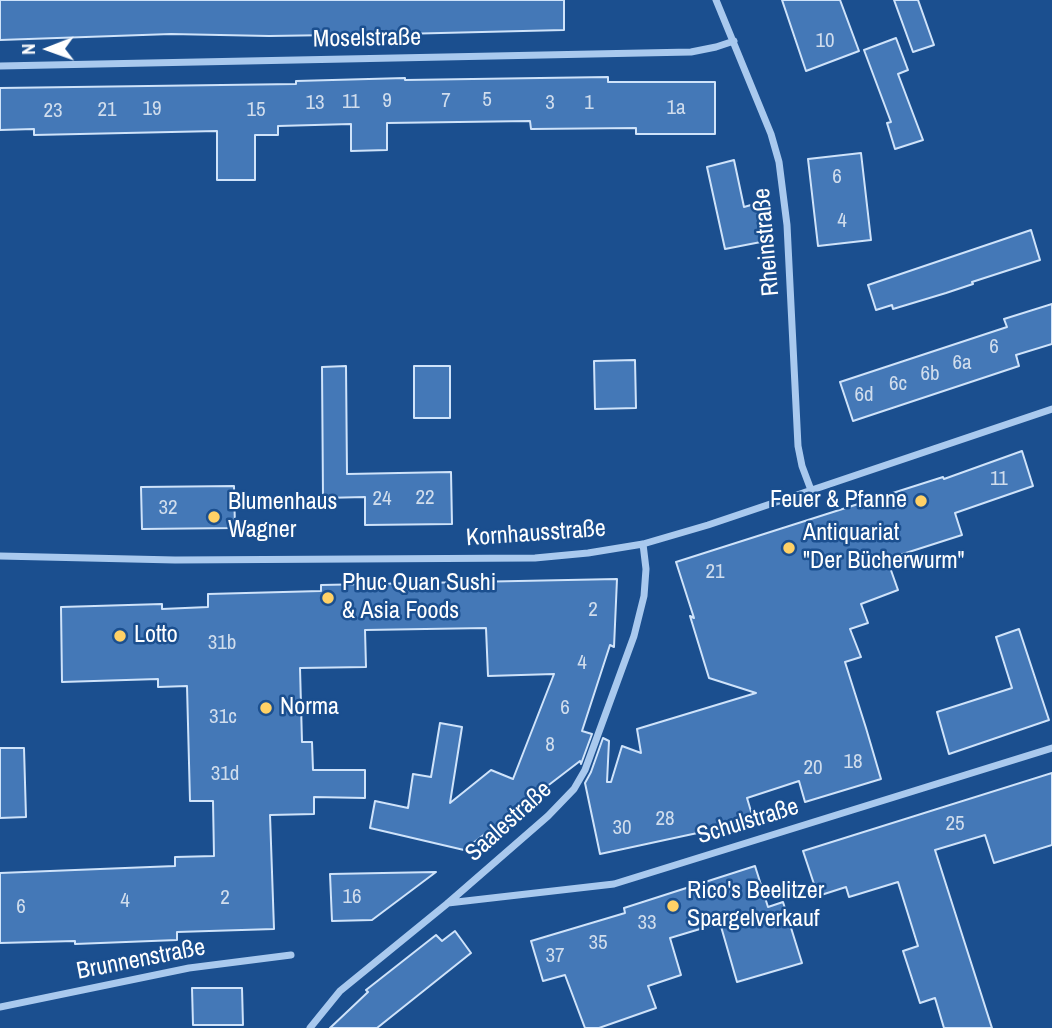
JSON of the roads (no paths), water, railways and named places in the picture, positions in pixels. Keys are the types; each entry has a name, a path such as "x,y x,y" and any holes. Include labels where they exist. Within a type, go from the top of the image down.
{"street":[{"name":"Rheinstraße","path":"716,0 771,134 779,162 788,225 798,446 811,490"},
{"name":"Moselstraße","path":"0,66 691,52 734,41"},
{"name":"Kornhausstraße","path":"0,556 174,560 534,558 588,553 643,544 708,525 1052,409"},
{"name":"Saalestraße","path":"310,1028 340,991 448,903 562,803 574,789 585,770 634,636 645,596 643,544"},
{"name":"Schulstraße","path":"448,903 614,884 1052,748"},
{"name":"Brunnenstraße","path":"0,1007 189,968 291,955"}],"place":[{"name":"Feuer & Pfanne","path":"921,501"},
{"name":"Blumenhaus Wagner","path":"214,517"},
{"name":"Antiquariat \"Der Bücherwurm\"","path":"789,548"},
{"name":"Phuc Quan Sushi & Asia Foods","path":"328,598"},
{"name":"Lotto","path":"120,636"},
{"name":"Norma","path":"266,708"},
{"name":"Rico's Beelitzer Spargelverkauf","path":"673,906"}]}
